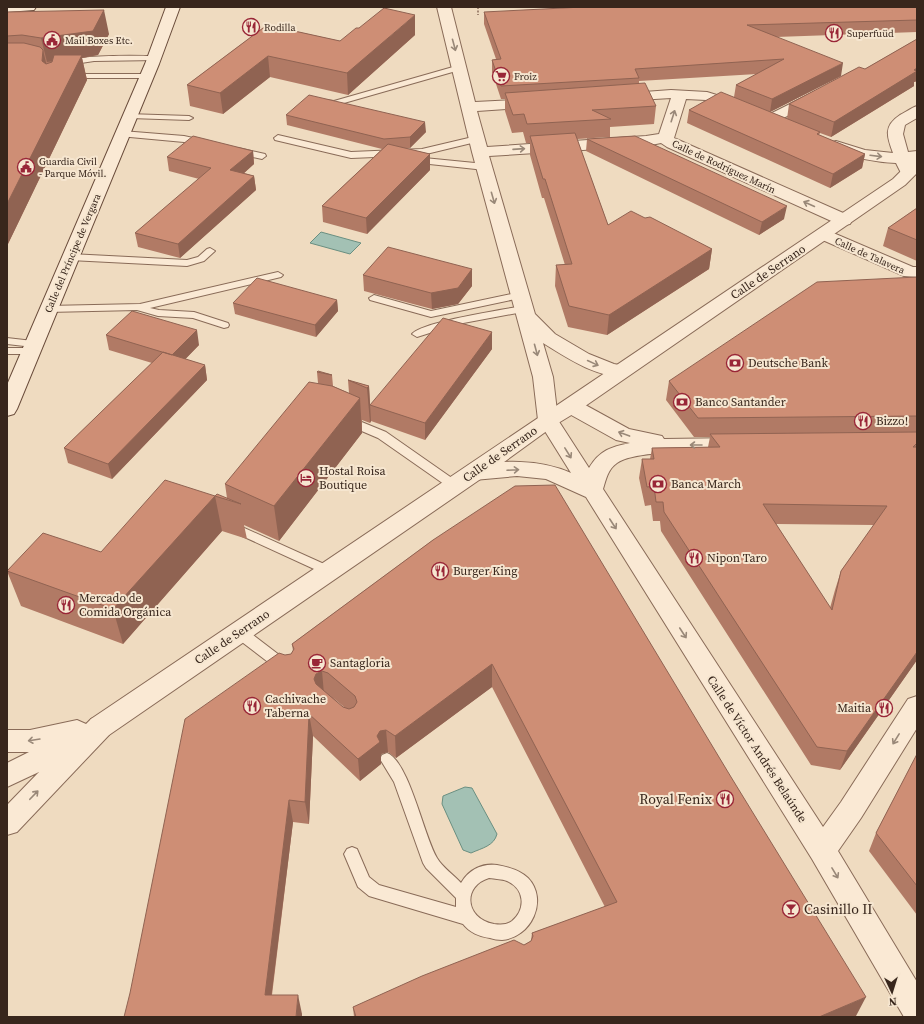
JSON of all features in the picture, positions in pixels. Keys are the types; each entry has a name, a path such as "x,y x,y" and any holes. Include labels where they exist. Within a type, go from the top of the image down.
{"street":[{"path":"7,8 29,7"},
{"name":"Calle del Príncipe de Vergara","path":"7,410 147,76 173,7"},
{"path":"444,7 481,153 543,377 548,420"},
{"path":"772,119 824,91"},
{"path":"666,137 680,94"},
{"path":"607,98 680,94 714,97 772,119 786,126"},
{"path":"470,107 551,102"},
{"path":"910,169 896,140 895,134 898,123 917,111"},
{"name":"Calle de Rodríguez Marín","path":"481,153 646,141 666,137 668,141 673,144 844,220"},
{"path":"821,140 856,153 910,169"},
{"name":"Calle de Serrano","path":"100,727 474,474 548,420 571,406 824,234 910,169"},
{"name":"Calle de Talavera","path":"824,234 915,277"},
{"path":"524,307 548,338 582,358 611,370 622,371"},
{"path":"571,406 623,435 676,445"},
{"name":"Calle de Víctor Andrés Belaúnde","path":"548,420 822,850 917,1010"},
{"path":"474,474 517,469 550,472 592,491 598,470 611,456 629,450 676,445 753,444"},
{"path":"822,850 851,810 917,706"},
{"path":"7,741 30,741 100,727"},
{"path":"7,776 100,727"},
{"path":"7,823 100,727"}],"lane":[{"path":"60,64 94,59 154,58"},
{"path":"314,99 318,102 334,104 460,67"},
{"path":"61,76 147,76"},
{"path":"130,116 189,118"},
{"path":"122,134 184,138 212,145"},
{"path":"278,138 351,155 422,152 481,153"},
{"path":"226,148 262,156"},
{"path":"400,161 407,159 481,153"},
{"path":"70,257 187,263 201,259 210,251"},
{"path":"48,310 140,307 278,275"},
{"path":"374,298 430,314 524,307"},
{"path":"140,307 158,313 194,316 224,325"},
{"path":"417,334 438,326 469,318 524,307"},
{"path":"7,341 32,348"},
{"path":"7,351 32,348"},
{"path":"339,416 382,435 455,486"},
{"path":"221,521 329,571"},
{"path":"239,632 289,671"},
{"path":"387,759 400,780 431,862 435,868 463,895"},
{"path":"352,854 363,882 375,891 468,918"},
{"path":"489,871 503,871 514,875 524,884 530,895 530,907 526,918 516,927 508,938 478,927 468,918 463,907 463,895 468,884 477,875 489,871"}],"path":[{"path":"478,7 478,15"}],"shaded area":[{"path":"321,232 361,243 350,254 310,243"},
{"path":"465,787 472,788 497,834 490,844 471,853 463,850 442,804 443,796"}],"building":[{"path":"583,7 917,7 917,20 747,25 843,63 772,99 736,85 784,59 635,69 639,78 501,86 492,60 501,59 484,12"},
{"path":"384,8 415,15 347,73 268,56 220,93 187,85 267,25 340,41"},
{"path":"104,10 93,31 41,38 22,35 7,36 7,12"},
{"path":"917,39 917,68 914,70 917,71 834,122 789,104 859,67 865,69"},
{"path":"7,43 24,43 40,47 43,50 42,61 46,64 52,62 54,55 82,55 7,204"},
{"path":"645,83 656,106 592,110 611,119 527,124 524,114 513,115 505,93"},
{"path":"721,92 820,132 817,134 865,154 833,174 689,110"},
{"path":"309,95 425,122 410,137 384,139 286,115"},
{"path":"575,133 608,225 631,211 645,218 650,217 712,249 609,315 569,306 556,265 572,264 530,136"},
{"path":"193,136 253,151 230,170 254,176 178,244 135,233 211,168 167,157"},
{"path":"635,136 787,206 762,222 587,139"},
{"path":"388,144 430,154 366,218 322,206"},
{"path":"917,208 917,240 888,228"},
{"path":"388,247 472,269 458,288 431,293 363,275"},
{"path":"917,277 917,416 698,418 669,381 817,282"},
{"path":"257,278 337,300 315,325 233,303"},
{"path":"132,311 197,330 172,355 106,335"},
{"path":"443,318 492,332 425,423 370,405"},
{"path":"163,352 205,365 108,464 64,448"},
{"path":"348,380 369,386 367,388"},
{"path":"309,382 332,386 360,398 274,506 225,484"},
{"path":"917,432 917,443 913,447 917,447 917,652 847,751 817,747 664,512 663,502 656,502 654,486 647,487 642,459 654,459 652,448 720,447 710,434","holes":["763,504 887,506 841,571 832,610"]},
{"path":"165,480 215,496 113,609 7,571 43,533 101,552"},
{"path":"555,485 866,997 819,1017 356,1017 353,1007 422,976 514,940 524,945 531,941 533,936 532,933 617,902 492,664 395,736 386,730 380,731 377,736 380,742 358,759 309,714 305,802 289,800 265,995 298,995 296,1017 124,1017 185,719 279,653 285,655 291,654 294,649 292,644 433,540 515,486","holes":["322,671 328,673 355,696 357,702 354,707 349,709 343,707 316,684 314,679 316,674"]},
{"path":"217,494 241,504 215,496"},
{"path":"917,754 917,886 876,833"}],"place":[{"name":"Rodilla","path":"251,27"},
{"name":"Superfuüd","path":"834,33"},
{"name":"Mail Boxes Etc.","path":"52,40"},
{"name":"Froiz","path":"501,76"},
{"name":"Guardia Civil - Parque Móvil.","path":"26,167"},
{"name":"Deutsche Bank","path":"735,363"},
{"name":"Banco Santander","path":"682,402"},
{"name":"Bizzo!","path":"863,421"},
{"name":"Hostal Roisa Boutique","path":"306,478"},
{"name":"Banca March","path":"658,484"},
{"name":"Nipon Taro","path":"694,558"},
{"name":"Burger King","path":"440,571"},
{"name":"Mercado de Comida Orgánica","path":"66,605"},
{"name":"Santagloria","path":"317,663"},
{"name":"Cachivache Taberna","path":"252,706"},
{"name":"Maitia","path":"884,708"},
{"name":"Royal Fenix","path":"725,799"},
{"name":"Casinillo II","path":"791,909"}]}
